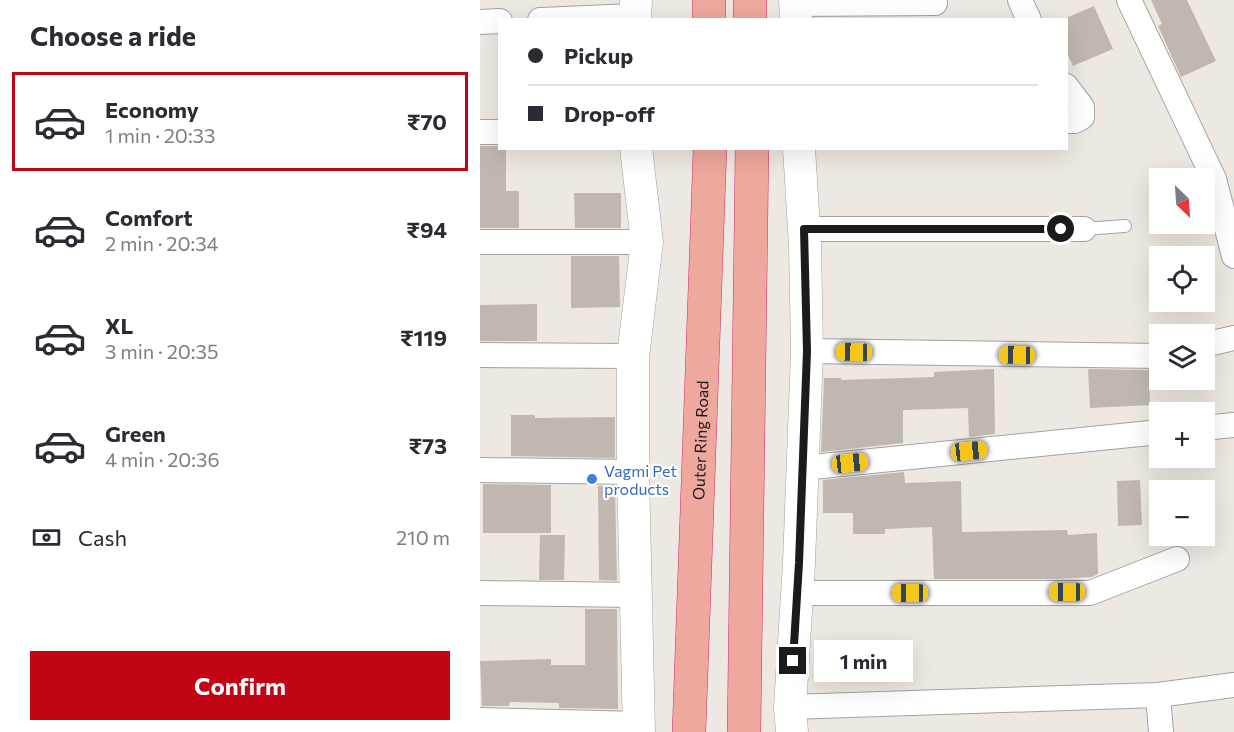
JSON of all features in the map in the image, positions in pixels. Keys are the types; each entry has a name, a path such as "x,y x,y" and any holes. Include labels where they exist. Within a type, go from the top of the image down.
{"highway":[{"path":"709,0 710,18"},
{"path":"750,0 750,18"},
{"name":"Outer Ring Road","path":"689,732 710,150"},
{"path":"744,732 752,150"}],"street":[{"path":"1020,0 1028,18"},
{"path":"1129,0 1215,180 1234,256"},
{"path":"795,8 935,3"},
{"path":"564,18 635,12"},
{"path":"480,22 498,21"},
{"path":"1068,89 1082,107 1082,117 1075,121 1068,121"},
{"path":"480,132 498,132"},
{"path":"480,720 639,728 633,472 633,356 647,242 636,150"},
{"path":"799,150 807,351 791,719 1158,695 1234,685"},
{"path":"804,229 1084,229"},
{"path":"480,242 647,242"},
{"path":"1215,342 1234,338"},
{"path":"807,351 1149,356"},
{"path":"480,355 633,356"},
{"path":"1215,427 1234,425"},
{"path":"802,468 1149,433"},
{"path":"480,470 633,472"},
{"path":"797,593 1090,592 1177,559"},
{"path":"480,593 635,595"},
{"path":"1158,695 1161,732"}],"lane":[{"path":"1084,229 1125,226"}],"building":[{"path":"1151,0 1187,0 1216,61 1181,77 1158,26 1162,24"},
{"path":"1094,6 1113,49 1073,66 1068,55 1068,18 1066,18"},
{"path":"480,146 498,146 498,150 506,150 506,191 519,191 519,228 480,228"},
{"path":"574,193 621,193 621,228 575,228"},
{"path":"571,256 619,256 620,307 571,308"},
{"path":"537,304 537,341 480,341 480,305"},
{"path":"994,369 995,434 969,437 968,408 903,410 903,443 821,452 824,378 841,378 841,380 934,377 934,372"},
{"path":"1088,369 1149,370 1149,405 1090,408"},
{"path":"511,415 535,415 535,418 615,417 615,458 511,456"},
{"path":"904,472 905,483 961,481 962,532 1067,530 1068,535 1097,533 1098,574 1091,577 1051,579 934,579 932,527 885,529 885,534 853,534 853,513 823,513 823,480"},
{"path":"1140,480 1142,525 1118,526 1117,481"},
{"path":"483,484 551,485 551,533 483,533"},
{"path":"598,486 615,486 617,581 599,580"},
{"path":"540,535 565,535 564,580 539,580"},
{"path":"585,609 617,609 618,709 559,708 559,703 510,702 509,706 482,706 480,661 551,659 551,665 585,665"}],"place":[{"name":"Vagmi Pet products","path":"592,479"}],"route":[{"path":"793,661 807,351 804,229 1061,229"}]}
